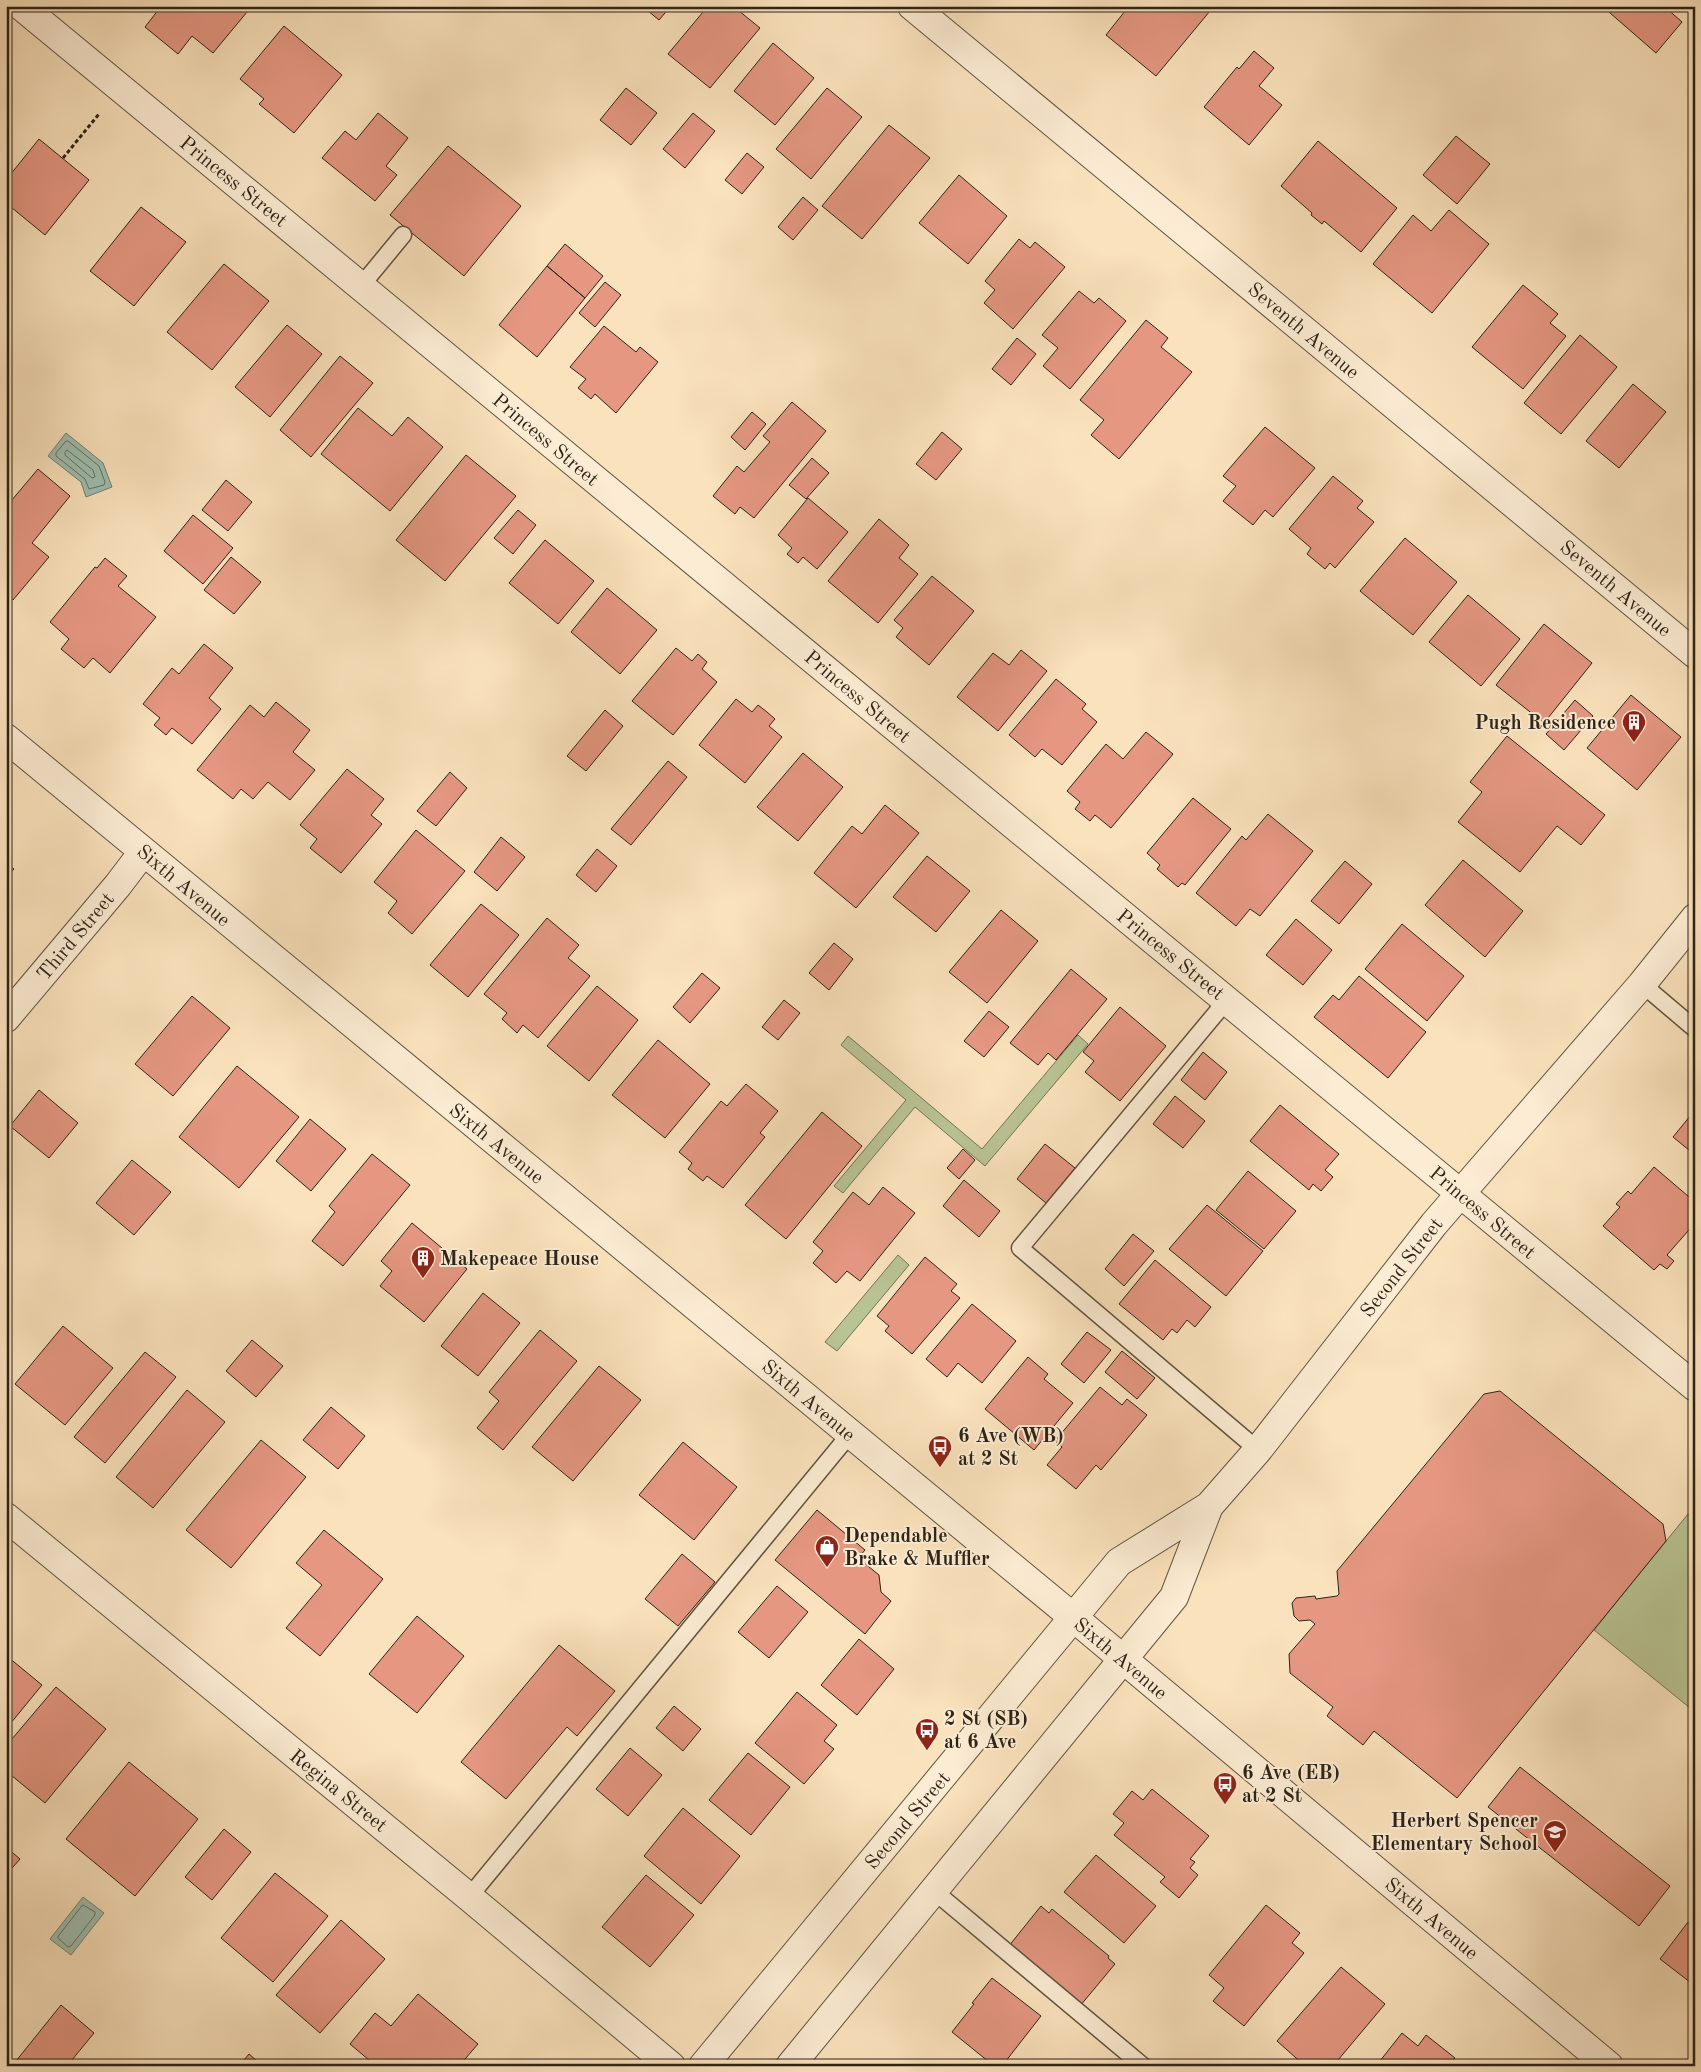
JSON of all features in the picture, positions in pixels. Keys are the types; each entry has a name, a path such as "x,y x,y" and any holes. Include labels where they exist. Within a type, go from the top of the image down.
{"street":[{"name":"Princess Street","path":"21,6 1695,1387"},
{"name":"Seventh Avenue","path":"912,6 1695,654"},
{"name":"Sixth Avenue","path":"6,738 1074,1618 1609,2066"},
{"name":"Third Street","path":"6,1018 118,885 143,852"},
{"name":"Second Street","path":"704,2066 1119,1562 1209,1506 1258,1450 1460,1193 1642,984 1695,918"},
{"name":"Second Street","path":"790,2066 1124,1661 1174,1597 1209,1506"},
{"name":"Regina Street","path":"6,1516 671,2066"}],"lane":[{"path":"361,286 403,235"},
{"path":"1642,984 1695,1029"},
{"path":"1226,1000 1020,1248 1258,1450"},
{"path":"469,1897 850,1434"},
{"path":"934,1892 1143,2066"}],"path":[{"path":"63,158 100,113"}],"green space":[{"path":"1078,1035 1088,1044 985,1166 915,1107 843,1193 834,1186 906,1100 841,1045 848,1036 982,1149"},
{"path":"898,1255 909,1265 837,1351 825,1342"},
{"path":"1688,1514 1695,1519 1695,1712 1594,1630"}],"water":[{"path":"66,433 103,463 112,487 86,497 81,482 48,456"},
{"path":"83,1897 104,1913 71,1955 50,1939"}],"building":[{"path":"156,6 252,6 213,53 192,36 178,54 145,27 159,9"},
{"path":"642,6 671,6 659,20"},
{"path":"708,6 733,6 760,28 710,88 668,54"},
{"path":"1129,6 1203,6 1210,11 1156,76 1106,35"},
{"path":"1602,6 1664,6 1682,22 1656,53"},
{"path":"284,26 342,75 294,133 259,104 264,99 240,79"},
{"path":"773,43 814,78 775,125 734,91"},
{"path":"1254,51 1274,68 1259,86 1282,105 1249,145 1204,107 1237,67 1239,69"},
{"path":"626,88 657,113 631,145 600,120"},
{"path":"827,88 862,117 811,179 776,149"},
{"path":"378,113 408,138 386,166 397,175 375,201 322,158 345,131 356,140"},
{"path":"693,113 715,131 685,168 663,149"},
{"path":"889,125 930,158 862,239 822,206"},
{"path":"1456,136 1490,164 1457,204 1423,175"},
{"path":"39,139 89,180 45,235 6,203 6,180"},
{"path":"1318,141 1397,208 1361,252 1324,221 1322,224 1311,215 1312,213 1281,186"},
{"path":"448,146 521,206 464,276 390,215"},
{"path":"747,153 764,167 742,194 725,180"},
{"path":"959,175 1007,216 968,264 919,223"},
{"path":"803,197 818,210 793,240 778,227"},
{"path":"141,207 186,242 134,306 90,271"},
{"path":"1449,210 1489,244 1432,313 1373,264 1413,215 1431,231"},
{"path":"1019,239 1030,248 1035,242 1065,267 1013,329 984,303 995,290 985,281"},
{"path":"565,244 603,276 585,298 547,266"},
{"path":"224,264 269,301 212,370 167,332"},
{"path":"547,266 585,298 537,357 499,325"},
{"path":"605,282 621,295 595,327 579,313"},
{"path":"1523,285 1558,314 1550,323 1566,336 1523,389 1472,347"},
{"path":"1079,291 1094,303 1099,298 1126,321 1070,389 1043,366 1058,348 1042,335"},
{"path":"1146,320 1168,338 1161,347 1192,372 1119,459 1091,435 1104,420 1080,400"},
{"path":"287,325 322,354 270,417 235,387"},
{"path":"604,326 636,352 640,347 658,362 616,413 595,394 591,399 578,388 586,379 570,367"},
{"path":"1580,335 1617,367 1561,434 1524,403"},
{"path":"1017,338 1036,354 1011,385 992,369"},
{"path":"340,356 373,383 311,457 280,430"},
{"path":"1633,384 1666,412 1619,468 1586,441"},
{"path":"792,402 826,431 754,518 740,507 735,514 713,496 737,466 744,472 770,442 763,436"},
{"path":"358,408 392,436 408,417 443,447 390,511 321,454"},
{"path":"752,412 766,424 745,450 731,437"},
{"path":"1265,427 1315,468 1273,517 1265,510 1253,525 1223,501 1236,486 1223,476"},
{"path":"942,432 962,449 936,480 916,464"},
{"path":"466,455 516,496 445,581 396,540"},
{"path":"812,458 829,473 806,499 789,485"},
{"path":"38,469 70,496 32,543 49,557 13,600 6,595 6,507"},
{"path":"1333,476 1363,501 1357,508 1374,522 1335,568 1330,563 1325,569 1307,554 1311,548 1289,529"},
{"path":"226,480 252,502 228,531 202,510"},
{"path":"808,498 848,532 817,569 803,557 798,563 787,554 792,548 778,535"},
{"path":"518,510 536,525 513,554 494,538"},
{"path":"193,515 233,548 203,584 164,551"},
{"path":"879,519 909,545 899,558 918,574 878,623 828,581"},
{"path":"1405,538 1457,582 1413,635 1360,591"},
{"path":"545,540 594,581 558,624 509,583"},
{"path":"231,557 261,582 234,614 204,590"},
{"path":"105,558 127,576 118,586 156,617 110,673 93,658 84,668 61,649 69,639 50,622 95,567 97,568"},
{"path":"932,576 974,611 929,665 896,637 903,628 894,620"},
{"path":"607,588 657,630 620,674 571,632"},
{"path":"1468,595 1520,639 1481,686 1429,642"},
{"path":"1544,624 1592,663 1544,723 1496,685"},
{"path":"204,644 233,668 209,698 221,709 192,744 172,728 166,735 154,725 160,718 143,704 172,668 179,674"},
{"path":"676,648 692,661 698,654 707,662 702,669 717,682 673,735 632,701"},
{"path":"1021,650 1047,671 998,731 957,697 993,653 1009,665"},
{"path":"1056,679 1086,704 1082,709 1097,722 1062,765 1042,749 1035,757 1009,735"},
{"name":"Pugh Residence","path":"1631,695 1681,737 1637,790 1587,748"},
{"path":"736,699 752,712 758,705 767,712 775,719 769,726 782,737 745,783 699,745"},
{"path":"1575,700 1593,716 1564,750 1546,734"},
{"path":"276,702 310,730 293,752 315,770 290,800 268,782 253,799 241,789 233,799 197,770 250,705 264,717"},
{"path":"605,710 623,726 586,771 567,756"},
{"path":"1146,732 1173,754 1111,828 1095,815 1090,821 1075,809 1080,802 1067,791 1106,744 1123,759"},
{"path":"1507,736 1605,815 1581,845 1557,826 1520,872 1458,822 1482,792 1470,782"},
{"path":"803,753 843,787 798,841 757,807"},
{"path":"668,761 687,777 631,845 611,829"},
{"path":"347,769 384,799 371,815 382,824 341,873 310,848 317,839 300,825"},
{"path":"450,772 467,788 436,826 417,811"},
{"path":"1193,798 1231,829 1185,885 1182,883 1178,887 1157,869 1160,865 1147,853"},
{"path":"885,805 919,833 856,908 814,873 852,826 862,834"},
{"path":"1268,814 1313,851 1260,916 1250,909 1236,926 1196,893 1242,836 1246,840"},
{"path":"416,830 465,871 412,934 388,913 397,901 374,882"},
{"path":"501,837 525,857 497,891 474,872"},
{"path":"597,849 617,866 596,892 576,875"},
{"path":"927,856 970,891 936,932 893,897"},
{"path":"1463,860 1523,911 1485,957 1425,905"},
{"path":"1345,861 1372,884 1339,924 1311,901"},
{"path":"6,863 14,869 6,878"},
{"path":"481,904 519,935 468,997 430,965"},
{"path":"1001,910 1038,941 987,1003 949,972"},
{"path":"547,918 579,945 568,958 590,976 538,1038 523,1025 517,1033 502,1019 507,1013 484,994"},
{"path":"1296,919 1332,950 1303,985 1266,955"},
{"path":"1402,924 1464,976 1427,1021 1365,969"},
{"path":"834,943 853,959 829,990 809,973"},
{"path":"1071,969 1107,999 1056,1060 1048,1053 1038,1065 1010,1043"},
{"path":"702,973 720,988 690,1023 673,1007"},
{"path":"1359,976 1426,1032 1388,1078 1314,1017 1333,995 1339,1000"},
{"path":"597,986 638,1020 589,1081 547,1046"},
{"path":"192,996 230,1028 173,1096 135,1064"},
{"path":"784,1000 800,1013 778,1040 762,1027"},
{"path":"1120,1007 1166,1046 1120,1101 1085,1072 1094,1061 1083,1052"},
{"path":"989,1011 1009,1027 984,1057 964,1041"},
{"path":"658,1040 710,1084 665,1138 612,1095"},
{"path":"1203,1052 1227,1072 1205,1100 1181,1080"},
{"path":"237,1066 299,1117 239,1188 179,1137"},
{"path":"746,1084 778,1111 760,1133 765,1137 723,1188 707,1176 703,1181 688,1169 692,1163 679,1152 721,1101 727,1106"},
{"path":"39,1090 78,1123 49,1158 10,1126"},
{"path":"1175,1096 1205,1121 1183,1148 1153,1124"},
{"path":"1280,1105 1339,1154 1325,1170 1333,1177 1321,1191 1313,1184 1309,1190 1250,1141"},
{"path":"1695,1110 1695,1155 1673,1137"},
{"path":"822,1112 862,1146 786,1239 745,1205"},
{"path":"310,1119 346,1149 311,1191 276,1161"},
{"path":"1045,1144 1075,1168 1046,1203 1017,1179"},
{"path":"963,1149 975,1160 959,1179 947,1168"},
{"path":"372,1154 410,1185 343,1266 312,1241 335,1212 329,1206"},
{"path":"132,1160 171,1192 134,1235 96,1203"},
{"path":"1654,1167 1695,1202 1695,1223 1667,1255 1674,1261 1667,1269 1660,1264 1654,1270 1603,1226 1620,1207 1616,1204 1628,1191 1631,1194"},
{"path":"1248,1171 1296,1211 1264,1249 1216,1210"},
{"path":"964,1180 1000,1211 979,1237 943,1206"},
{"path":"883,1187 915,1213 860,1281 847,1271 836,1283 813,1263 823,1251 813,1242 853,1192 869,1205"},
{"path":"1207,1205 1263,1251 1226,1296 1169,1249"},
{"name":"Makepeace House","path":"412,1223 467,1269 424,1322 380,1286 392,1271 381,1261"},
{"path":"1133,1234 1154,1251 1124,1286 1105,1269"},
{"path":"925,1257 957,1284 951,1291 960,1298 912,1354 885,1331 889,1326 877,1316"},
{"path":"1155,1260 1211,1307 1195,1327 1187,1320 1177,1333 1172,1329 1163,1340 1119,1304"},
{"path":"483,1293 520,1323 478,1376 441,1346"},
{"path":"972,1304 1016,1341 982,1383 958,1363 947,1377 926,1359"},
{"path":"63,1326 113,1368 65,1425 15,1384"},
{"path":"540,1330 577,1361 503,1450 477,1428 499,1401 489,1392"},
{"path":"1087,1332 1111,1350 1084,1383 1061,1364"},
{"path":"252,1340 283,1366 256,1397 226,1371"},
{"path":"1122,1351 1155,1378 1137,1399 1105,1372"},
{"path":"145,1352 176,1377 105,1463 74,1437"},
{"path":"1028,1357 1048,1374 1044,1379 1073,1403 1034,1450 985,1409"},
{"path":"599,1366 641,1400 573,1481 532,1447"},
{"path":"1100,1387 1122,1405 1127,1399 1147,1415 1101,1470 1096,1465 1076,1489 1047,1465 1062,1447 1055,1441"},
{"path":"187,1390 225,1422 153,1508 116,1477"},
{"path":"1500,1391 1663,1524 1666,1541 1457,1798 1374,1731 1363,1745 1327,1716 1333,1707 1290,1673 1289,1654 1315,1624 1310,1620 1299,1621 1294,1616 1292,1603 1296,1598 1315,1596 1316,1599 1337,1596 1339,1594 1337,1571 1484,1394"},
{"path":"331,1407 365,1436 338,1469 303,1440"},
{"path":"261,1440 306,1477 231,1568 186,1530"},
{"path":"683,1442 737,1487 694,1540 639,1495"},
{"name":"Dependable Brake & Muffler","path":"817,1510 865,1550 858,1558 879,1575 881,1592 891,1601 865,1634 775,1560"},
{"path":"324,1530 383,1579 320,1656 286,1628 322,1585 296,1563"},
{"path":"682,1554 715,1582 678,1626 645,1599"},
{"path":"777,1586 808,1612 769,1658 738,1632"},
{"path":"417,1616 464,1656 417,1713 369,1674"},
{"path":"859,1639 894,1669 857,1715 821,1685"},
{"path":"559,1645 615,1691 577,1736 567,1727 506,1799 461,1762"},
{"path":"8,1657 42,1685 6,1729 6,1659"},
{"path":"56,1687 106,1729 45,1803 6,1771 6,1746"},
{"path":"797,1692 837,1725 824,1741 834,1749 804,1784 755,1743"},
{"path":"674,1706 701,1729 683,1751 656,1728"},
{"path":"630,1748 662,1775 628,1816 596,1789"},
{"path":"748,1753 790,1787 751,1835 709,1800"},
{"path":"129,1762 198,1819 135,1896 66,1839"},
{"path":"1520,1767 1670,1886 1639,1926 1488,1807"},
{"path":"1152,1789 1209,1836 1190,1859 1195,1862 1190,1868 1198,1875 1179,1898 1160,1882 1165,1877 1114,1835 1124,1823 1113,1814 1132,1791 1143,1800"},
{"path":"683,1808 740,1856 701,1904 644,1856"},
{"path":"224,1829 251,1852 212,1900 185,1877"},
{"path":"6,1847 20,1859 6,1875"},
{"path":"1096,1855 1156,1906 1124,1943 1064,1892"},
{"path":"275,1873 328,1916 273,1982 221,1938"},
{"path":"646,1875 694,1915 650,1967 602,1927"},
{"path":"1266,1905 1300,1933 1292,1943 1304,1953 1244,2026 1213,2001 1224,1988 1209,1975"},
{"path":"1041,1906 1049,1913 1052,1909 1109,1956 1108,1958 1115,1964 1080,2006 1008,1947"},
{"path":"341,1920 385,1959 320,2033 276,1995"},
{"path":"1688,1922 1695,1927 1695,1986 1660,1959"},
{"path":"1341,1967 1385,2004 1333,2066 1305,2066 1277,2041"},
{"path":"992,1978 1041,2016 1002,2066 994,2066 952,2032"},
{"path":"418,1994 478,2044 459,2066 376,2066 350,2044 375,2013 391,2026"},
{"path":"61,2005 94,2033 67,2066 12,2066"},
{"path":"1402,2033 1418,2046 1426,2035 1455,2058 1448,2066 1376,2066"},
{"path":"249,2054 263,2066 239,2066"}],"place":[{"name":"Pugh Residence","path":"1634,743"},
{"name":"Makepeace House","path":"423,1279"},
{"name":"6 Ave (WB) at 2 St","path":"940,1468"},
{"name":"Dependable Brake & Muffler","path":"827,1568"},
{"name":"2 St (SB) at 6 Ave","path":"927,1751"},
{"name":"6 Ave (EB) at 2 St","path":"1225,1805"},
{"name":"Herbert Spencer Elementary School","path":"1555,1853"}]}
